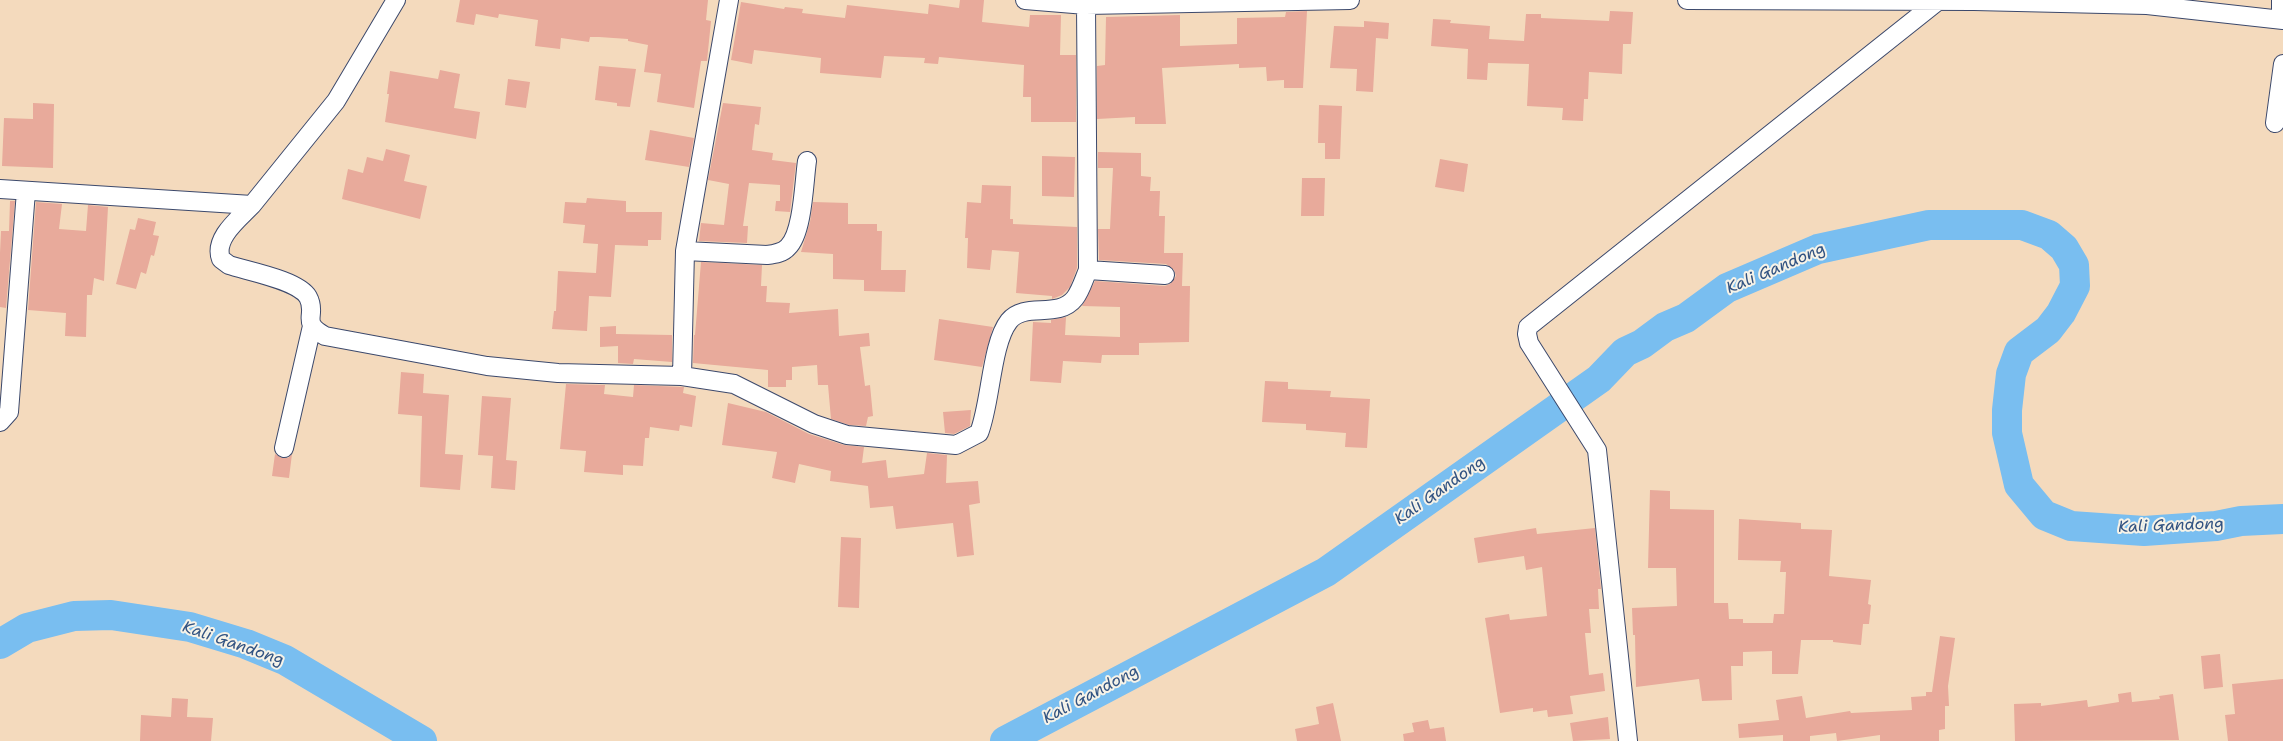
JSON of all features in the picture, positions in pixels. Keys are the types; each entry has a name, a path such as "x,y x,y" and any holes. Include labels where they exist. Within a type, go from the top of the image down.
{"street":[{"path":"284,448 312,326 310,304 303,291 292,284 228,265 219,254 220,244 227,231 252,205 336,101 396,0"},
{"path":"682,376 685,251 729,0"},
{"path":"1025,0 1086,5 1350,0"},
{"path":"1687,0 1974,1 2147,5 2282,20 2281,0"},
{"path":"1628,741 1597,450 1536,354 1528,339 1527,330 1531,324 1938,1"},
{"path":"312,326 326,336 486,366 558,373 682,376 734,384 814,424 847,435 956,445 979,432 999,345 1010,319 1020,313 1059,309 1068,304 1076,297 1088,270 1086,5"},
{"path":"2275,123 2283,64"},
{"path":"685,251 767,254 779,253 788,248 798,230 807,161"},
{"path":"0,189 252,205"},
{"path":"0,422 9,412 26,191"},
{"path":"1088,270 1165,275"}],"building":[{"path":"460,0 708,0 706,20 711,21 707,61 701,61 694,108 657,102 661,74 644,72 648,45 628,41 628,39 590,37 589,42 561,38 560,49 535,46 538,20 499,14 498,18 476,14 474,25 456,22"},
{"path":"960,0 984,0 982,22 1029,27 1030,15 1061,15 1060,55 1076,55 1076,122 1031,122 1031,97 1023,97 1024,65 939,57 938,64 924,63 925,58 884,56 881,78 820,73 821,58 754,50 752,64 731,60 741,2 784,9 785,7 803,9 802,13 845,18 847,5 928,14 929,4 959,8"},
{"path":"1307,11 1303,88 1284,88 1284,80 1267,81 1266,67 1239,68 1239,64 1162,68 1166,124 1135,124 1135,117 1097,119 1097,66 1105,65 1106,17 1180,15 1180,46 1237,44 1237,18 1285,17 1286,12"},
{"path":"1610,11 1633,12 1631,44 1623,44 1622,74 1589,72 1588,99 1584,99 1583,121 1562,120 1563,108 1527,106 1529,64 1488,63 1487,80 1467,79 1468,49 1431,46 1433,19 1451,20 1450,23 1490,26 1489,39 1524,41 1526,14 1541,14 1541,18 1609,21"},
{"path":"1364,21 1389,23 1388,39 1376,38 1373,92 1356,91 1357,69 1330,68 1334,26 1364,27"},
{"path":"599,66 636,69 630,107 617,106 617,103 595,100"},
{"path":"440,70 460,74 454,108 480,112 476,139 385,122 390,71 438,79"},
{"path":"508,79 530,82 526,108 505,105"},
{"path":"33,103 54,104 53,168 2,166 4,118 33,119"},
{"path":"723,103 761,107 759,125 755,124 752,150 773,153 772,160 796,163 790,212 775,211 776,201 780,201 780,185 749,183 743,226 748,226 747,243 699,241 701,223 724,225 729,184 708,180"},
{"path":"1319,105 1342,106 1340,159 1325,159 1325,143 1318,143"},
{"path":"650,130 694,138 689,167 645,160"},
{"path":"386,149 410,155 404,181 427,186 420,219 342,199 348,169 363,173 367,157 383,161"},
{"path":"1098,152 1141,153 1141,176 1151,177 1150,191 1160,191 1159,216 1165,216 1164,253 1183,253 1182,286 1190,286 1189,342 1139,343 1139,355 1102,355 1101,363 1063,361 1061,383 1030,381 1033,322 1051,323 1051,320 1066,317 1065,335 1120,337 1120,307 1082,306 1095,281 1165,286 1170,284 1176,276 1174,270 1166,264 1099,260 1098,229 1110,229 1113,168 1098,168"},
{"path":"1042,156 1075,157 1074,197 1042,196"},
{"path":"1440,159 1468,164 1464,192 1435,187"},
{"path":"1302,178 1325,178 1324,216 1301,216"},
{"path":"982,185 1011,186 1010,219 1013,219 1013,224 1077,227 1077,268 1070,287 1062,295 1052,299 1052,296 1016,293 1019,252 992,250 990,270 967,268 968,238 965,238 967,202 981,203"},
{"path":"587,198 626,201 626,212 662,212 661,240 648,240 648,246 615,245 611,297 589,296 587,331 552,329 554,311 556,311 558,271 596,273 598,244 583,243 585,225 563,223 565,202 586,203"},
{"path":"10,201 15,201 6,308 0,307 0,253 1,231 9,231"},
{"path":"36,202 62,204 59,229 86,231 88,205 108,207 104,281 94,278 92,295 87,295 86,337 65,336 66,313 28,310"},
{"path":"813,202 848,203 848,224 877,224 877,231 882,231 881,270 906,270 905,292 864,291 864,280 833,279 833,254 801,252 810,222"},
{"path":"138,218 156,222 153,235 159,236 154,256 151,255 146,274 141,272 136,289 116,284 130,229 135,230"},
{"path":"701,262 762,265 761,286 767,286 766,302 790,303 789,313 838,309 839,336 869,333 870,346 860,347 865,386 870,385 873,416 868,417 866,426 849,425 831,419 828,385 818,385 817,365 792,367 792,380 786,380 786,387 768,387 768,370 693,363"},
{"path":"939,319 993,327 982,367 934,360"},
{"path":"616,326 616,334 672,335 672,362 634,359 633,364 618,363 618,346 600,347 600,327"},
{"path":"401,372 424,374 423,393 449,395 445,454 463,455 460,490 420,487 422,416 398,414"},
{"path":"1265,381 1288,382 1288,389 1331,391 1330,397 1370,399 1367,448 1345,447 1346,433 1306,430 1306,424 1262,422"},
{"path":"566,384 605,385 604,394 633,397 634,385 684,387 683,393 696,396 692,427 680,425 679,431 650,427 649,438 645,438 643,466 623,465 623,475 584,472 586,451 560,449"},
{"path":"482,396 511,398 506,460 517,461 515,490 491,488 493,456 478,455"},
{"path":"728,403 766,412 809,434 844,445 864,447 862,463 886,460 888,478 924,474 927,453 947,455 946,483 978,481 980,503 969,505 974,555 957,557 953,523 896,529 893,506 870,508 868,486 830,481 831,471 799,464 795,483 772,478 777,452 722,445"},
{"path":"971,410 970,426 954,434 945,433 943,412"},
{"path":"275,454 282,458 288,458 292,454 289,478 272,476"},
{"path":"1650,490 1670,491 1670,509 1714,510 1714,603 1728,603 1729,619 1743,619 1743,623 1773,623 1774,614 1784,614 1786,572 1780,572 1781,561 1738,560 1739,519 1801,523 1801,529 1832,530 1829,576 1871,580 1868,604 1871,605 1869,624 1863,624 1861,645 1833,642 1833,640 1801,640 1798,674 1772,674 1772,651 1743,652 1743,666 1731,666 1732,700 1702,701 1699,679 1636,687 1635,635 1633,635 1632,608 1677,606 1676,568 1648,568"},
{"path":"1536,528 1537,534 1595,528 1601,589 1598,589 1599,609 1589,609 1591,633 1585,633 1589,675 1603,673 1605,691 1570,696 1573,714 1548,717 1547,710 1533,712 1533,708 1500,713 1485,618 1509,614 1510,620 1547,616 1542,567 1526,570 1524,556 1478,563 1474,538"},
{"path":"841,537 861,538 859,608 838,607"},
{"path":"1940,636 1955,638 1948,686 1949,706 1945,706 1945,729 1939,730 1939,741 1880,741 1880,735 1837,741 1836,733 1810,736 1810,741 1783,741 1783,735 1739,738 1738,724 1779,720 1776,700 1802,696 1806,718 1850,711 1851,713 1912,710 1911,697 1926,696 1926,692 1932,692"},
{"path":"2220,654 2223,687 2204,689 2201,656"},
{"path":"2283,679 2283,741 2228,741 2225,715 2235,714 2232,684"},
{"path":"2131,692 2132,702 2160,699 2159,696 2173,694 2179,740 2015,741 2014,704 2041,703 2041,706 2087,700 2088,707 2119,702 2118,694"},
{"path":"172,698 188,699 187,717 213,718 211,741 140,741 141,715 171,717"},
{"path":"1333,703 1341,741 1297,741 1295,729 1319,724 1316,707"},
{"path":"1608,717 1610,739 1573,741 1570,723"},
{"path":"1428,720 1430,729 1444,727 1446,741 1404,741 1403,734 1414,732 1412,723"}],"waterway":[{"name":"Kali Gandong","path":"1005,741 1326,572 1599,379 1625,352 1642,344 1665,327 1686,318 1727,288 1818,249 1929,225 2022,225 2049,235 2064,248 2074,265 2075,286 2061,313 2048,330 2019,352 2011,374 2007,410 2007,433 2019,485 2044,515 2071,526 2144,531 2216,526 2241,521 2283,519"},
{"name":"Kali Gandong","path":"0,644 27,628 74,616 111,615 190,627 246,644 285,660 422,741"}]}
